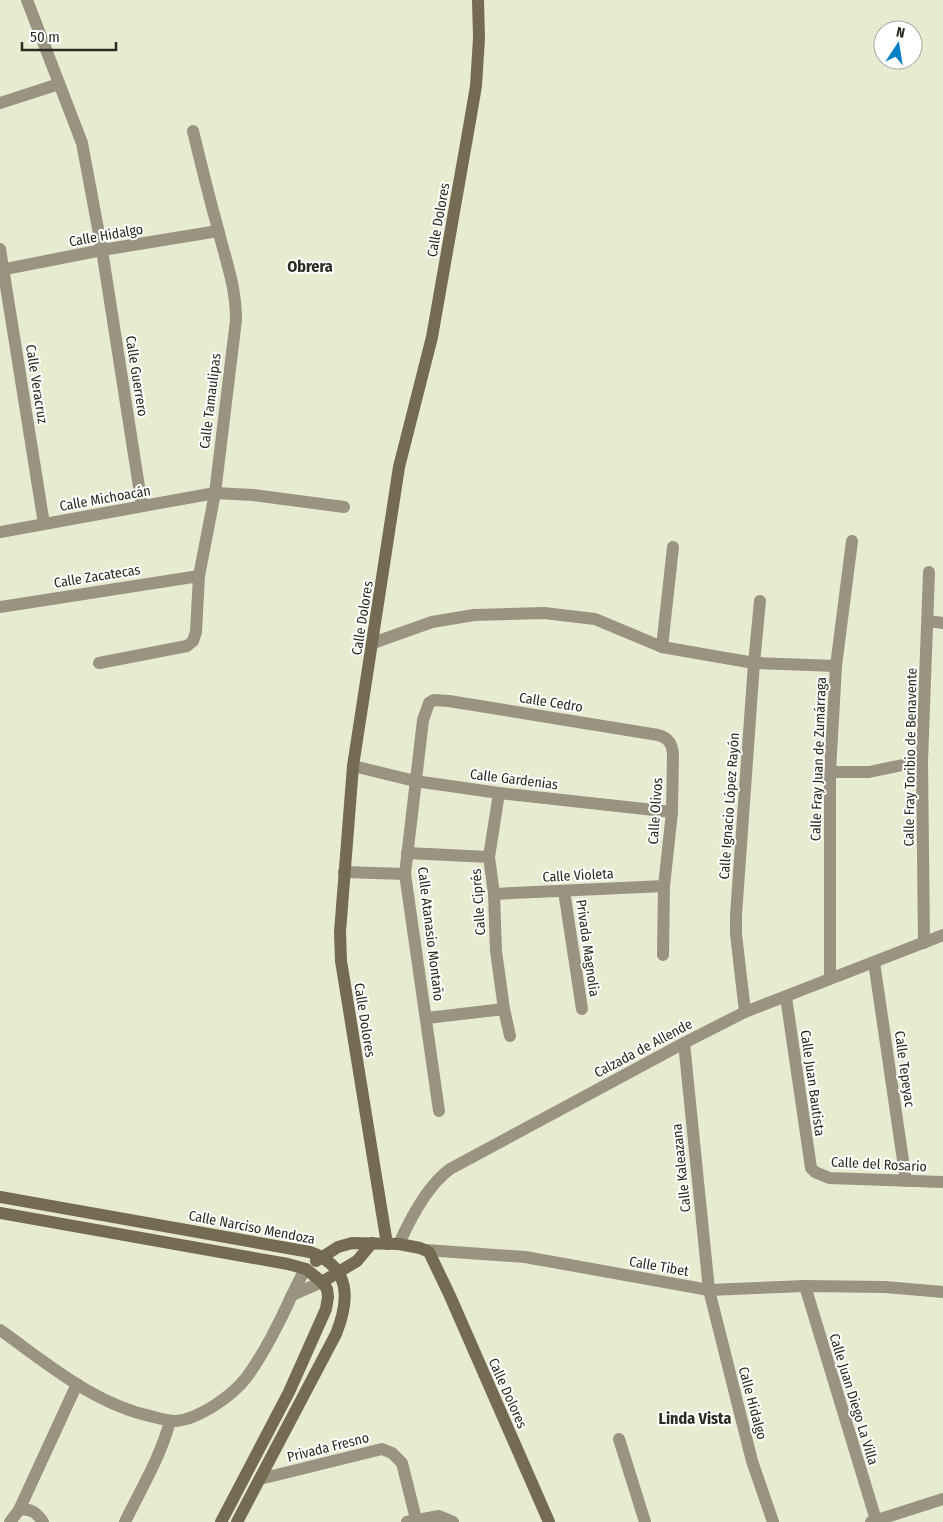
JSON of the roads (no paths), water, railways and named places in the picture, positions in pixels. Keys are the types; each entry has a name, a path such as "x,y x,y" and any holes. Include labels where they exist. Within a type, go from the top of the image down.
{"street":[{"name":"Calle Guerrero","path":"27,0 82,143 102,250 142,506"},
{"name":"Calle Dolores","path":"393,1244 341,961 340,932 344,872 353,766 399,467 432,337 476,86 479,38 478,0"},
{"path":"0,103 59,84"},
{"name":"Calle Tamaulipas","path":"99,663 180,647 192,643 196,632 199,576 215,494 236,320 236,301 234,284 218,231 193,131"},
{"name":"Calle Hidalgo","path":"2,269 218,231"},
{"name":"Calle Veracruz","path":"0,249 44,524"},
{"name":"Calle Michoacán","path":"0,532 215,494 253,494 344,507"},
{"name":"Calle Fray Juan de Zumárraga","path":"830,978 830,772 836,666 852,541"},
{"path":"662,647 674,547"},
{"name":"Calle Fray Toribio de Benavente","path":"924,943 922,761 929,572"},
{"name":"Calle Zacatecas","path":"0,607 199,576"},
{"name":"Calle Ignacio López Rayón","path":"745,1012 736,934 736,915 760,601"},
{"path":"373,642 432,622 474,615 544,613 595,619 662,647 754,662 836,666"},
{"path":"928,621 943,623"},
{"name":"Calle Cedro","path":"429,703 434,700 449,700 658,735 668,739"},
{"name":"Calle Atanasio Montaño","path":"429,703 423,720 405,874 439,1111"},
{"name":"Calle Olivos","path":"663,955 664,886 672,812 673,754 672,746 668,739"},
{"path":"830,772 869,772 922,761"},
{"name":"Calle Gardenias","path":"353,766 415,781 672,812"},
{"name":"Calle Ciprés","path":"499,792 489,857 504,1009 510,1036"},
{"path":"407,853 489,857"},
{"path":"344,872 405,874"},
{"name":"Calle Violeta","path":"494,894 664,886"},
{"name":"Privada Magnolia","path":"564,891 582,1010"},
{"name":"Calzada de Allende","path":"393,1244 439,1179 450,1169 745,1012 943,936"},
{"name":"Calle Tepeyac","path":"874,962 906,1181"},
{"name":"Calle Juan Bautista","path":"786,997 810,1163 815,1172"},
{"path":"426,1018 504,1009"},
{"name":"Calle Kaleazana","path":"684,1043 709,1290"},
{"name":"Calle del Rosario","path":"815,1172 829,1178 943,1182"},
{"name":"Calle Narciso Mendoza","path":"0,1197 310,1252 322,1256 339,1271"},
{"path":"0,1213 306,1269 322,1282 327,1289 328,1297 324,1317 288,1392 221,1522"},
{"path":"292,1295 322,1282 357,1261 364,1255 372,1243"},
{"name":"Calle Tibet","path":"306,1269 322,1256 346,1244 372,1243 393,1244 426,1250 525,1257 709,1290 805,1286 885,1287 943,1292"},
{"name":"Calle Dolores","path":"426,1250 450,1296 549,1522"},
{"path":"0,1330 77,1384 122,1408 170,1421 190,1418 216,1404 246,1379 306,1269"},
{"path":"238,1522 340,1323 346,1296 339,1271"},
{"name":"Calle Juan Diego La Villa","path":"805,1286 874,1521"},
{"name":"Calle Hidalgo","path":"709,1290 747,1442 773,1522"},
{"path":"10,1522 19,1510 77,1384"},
{"path":"288,1392 301,1400"},
{"path":"124,1522 157,1458 170,1421"},
{"path":"619,1439 645,1522"},
{"name":"Privada Fresno","path":"260,1479 382,1449 392,1453 402,1463 412,1520"},
{"path":"874,1521 943,1498"},
{"path":"19,1510 27,1509 35,1512 43,1522"},
{"path":"412,1520 439,1516 453,1522"}],"district":[{"name":"Obrera","path":"310,266"},
{"name":"Linda Vista","path":"695,1418"}]}
